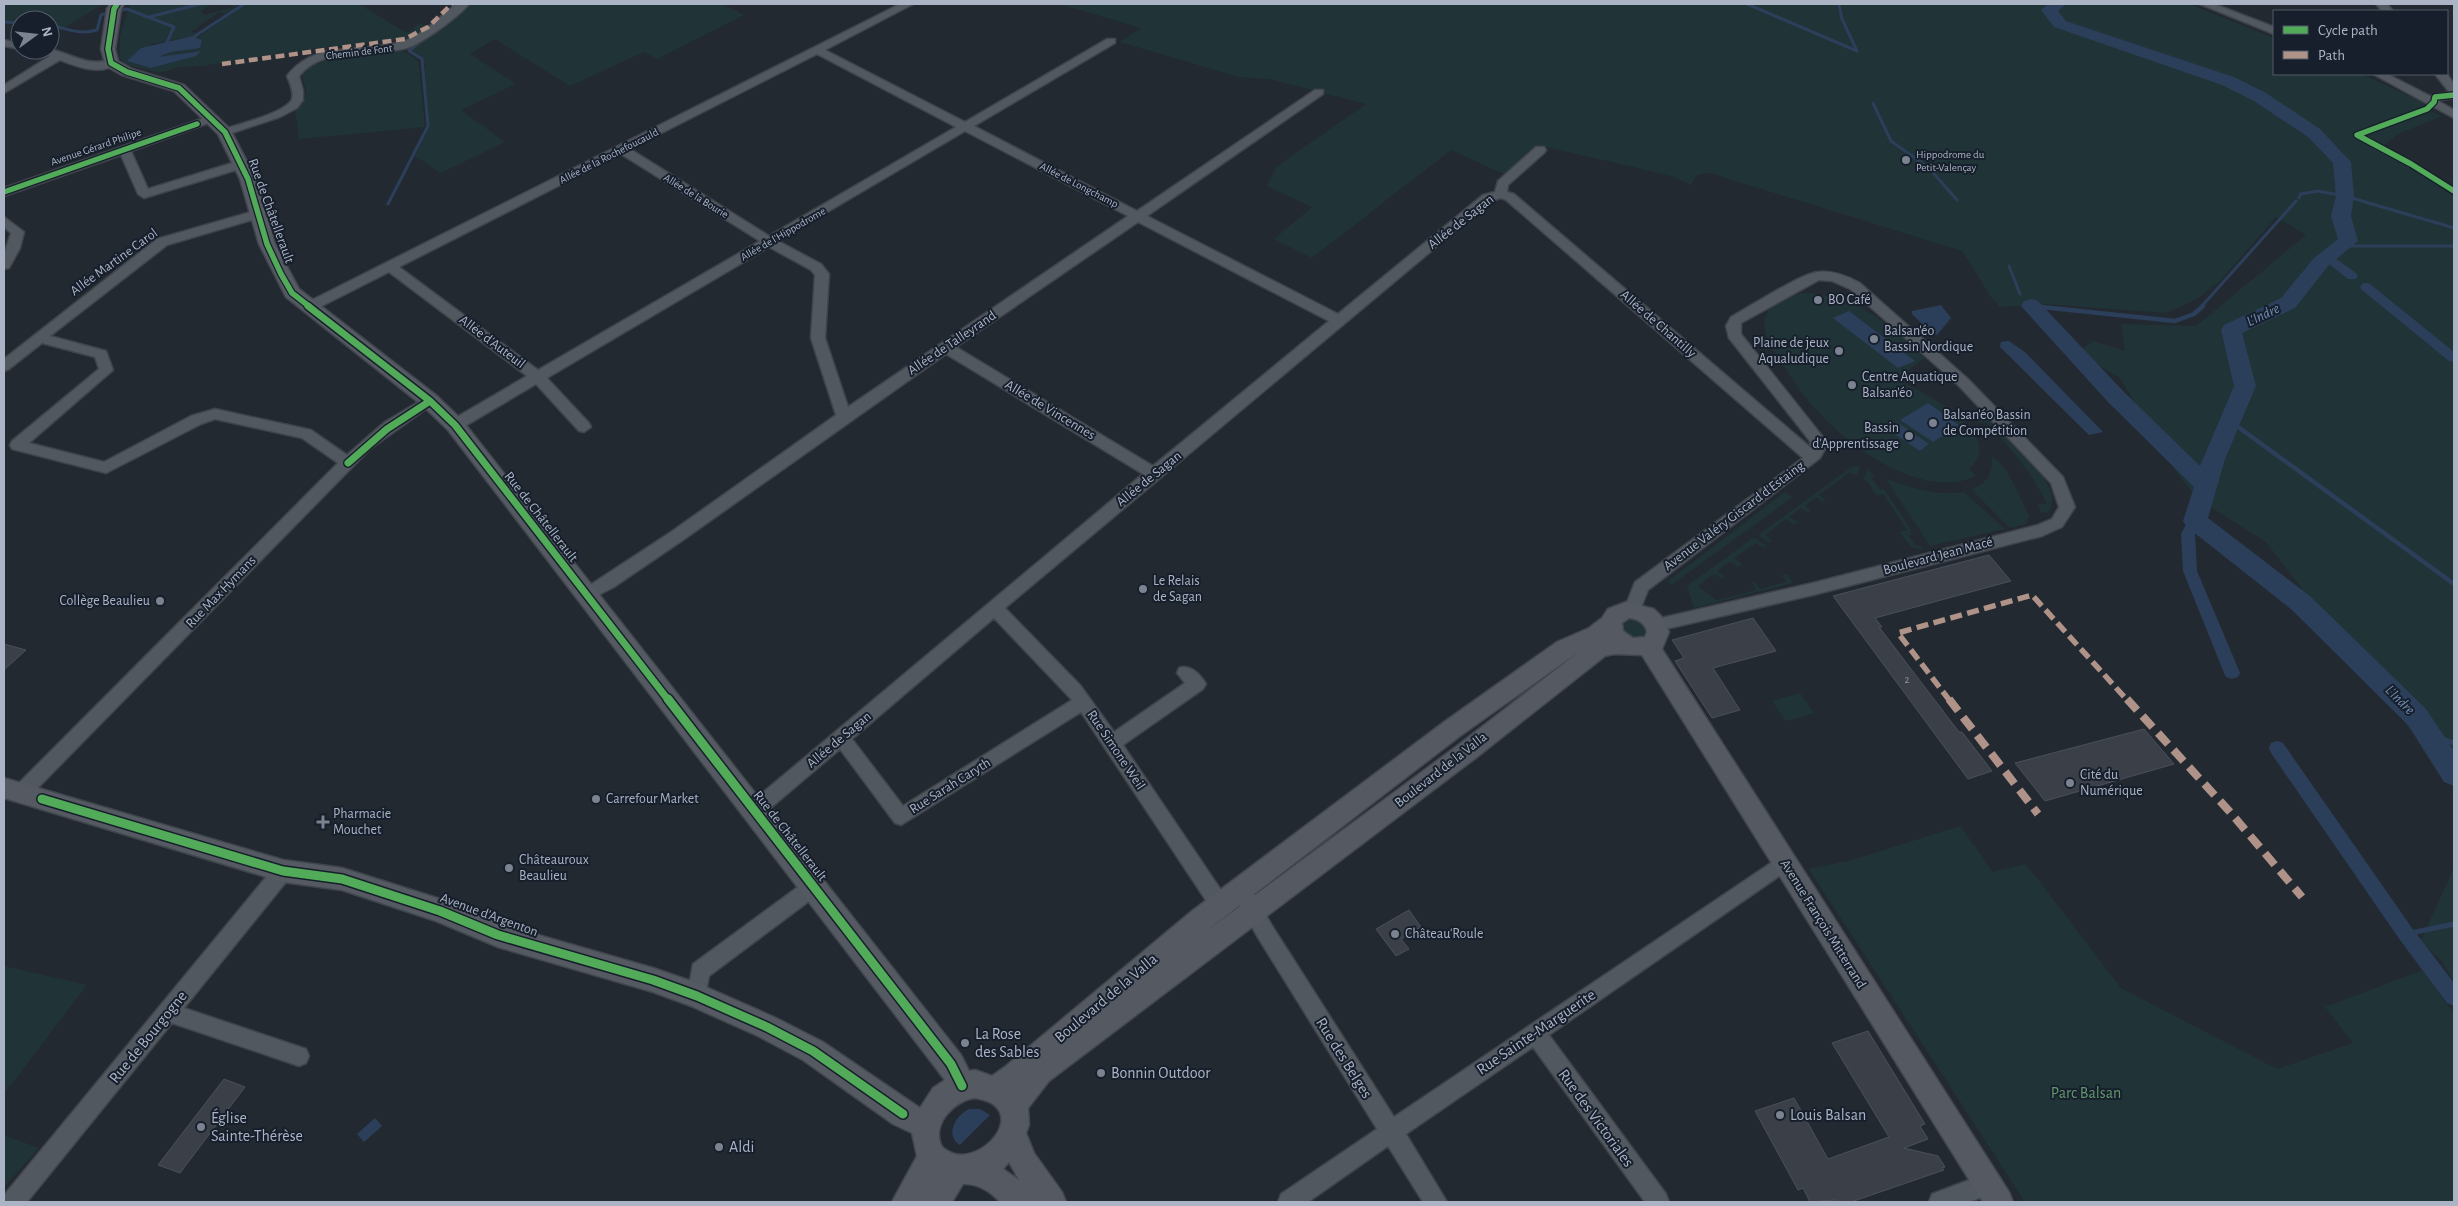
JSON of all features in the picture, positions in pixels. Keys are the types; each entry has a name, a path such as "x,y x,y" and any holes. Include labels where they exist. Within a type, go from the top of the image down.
{"main road":[{"path":"111,63 108,49 117,4"},
{"name":"Rue de Châtellerault","path":"111,63 127,72 179,88 213,118 225,132 242,164 267,244 292,293 430,401 455,426 951,1064 962,1086"},
{"path":"1632,610 1647,615 1657,625 1657,638 1640,646 1625,644 1614,636 1610,624 1615,615 1632,610"},
{"name":"Boulevard de la Valla","path":"1004,1097 1016,1076 1036,1057 1220,905 1452,729 1565,648 1597,634 1610,624"},
{"name":"Boulevard de la Valla","path":"1004,1097 1254,912 1598,649 1614,646 1640,646"},
{"name":"Avenue François Mitterrand","path":"1640,646 1784,862 1994,1193"},
{"name":"Avenue d'Argenton","path":"12,790 283,871 342,880 440,911 498,934 653,980 697,996 767,1027 813,1051 915,1119"},
{"path":"1014,1140 1001,1159 982,1173 968,1176 943,1166 915,1119 962,1086 975,1084 1004,1097 1016,1117 1014,1140 1024,1163 1052,1202"},
{"path":"906,1202 943,1166"},
{"path":"935,1202 943,1166"},
{"path":"982,1173 1003,1184 1020,1202"}],"street":[{"name":"Chemin de Font","path":"225,132 284,112 293,106 298,95 293,76 297,69 308,62 333,54 403,46 432,29 464,4"},
{"name":"Allée de la Rochefoucauld","path":"309,307 908,4"},
{"path":"2205,4 2273,30"},
{"name":"Allée de l'Hippodrome","path":"455,426 966,128 1111,41"},
{"name":"Allée de Longchamp","path":"817,50 1340,321"},
{"path":"60,57 86,67 111,63"},
{"path":"4,90 52,60"},
{"path":"2381,75 2434,102 2454,115"},
{"path":"2434,102 2435,97 2454,93 2442,75"},
{"name":"Allée de Talleyrand","path":"587,595 677,536 844,417 1319,92"},
{"name":"Avenue Gérard Philipe","path":"4,192 213,118"},
{"path":"124,149 146,200 242,164"},
{"name":"Allée de la Bourie","path":"621,149 770,242 816,267 822,274 818,338 844,417"},
{"name":"Allée de Sagan","path":"754,811 842,739 1154,474 1487,198 1501,194 1502,184 1540,150"},
{"name":"Allée de Chantilly","path":"1501,194 1510,197 1813,458"},
{"name":"Allée Martine Carol","path":"4,366 162,242 258,214"},
{"path":"4,221 18,232 14,248 4,265"},
{"name":"Allée d'Auteuil","path":"391,267 539,378 584,426"},
{"name":"Avenue Valéry Giscard d'Estaing","path":"1632,610 1641,586 1813,458 1819,446 1817,440 1734,336 1733,326 1736,320 1808,279 1826,275 1844,280 1854,286 1975,394"},
{"path":"11,443 106,370 101,354 39,338"},
{"name":"Allée de Vincennes","path":"946,348 1154,474"},
{"name":"Boulevard Jean Macé","path":"1657,625 1813,589 2042,530 2057,523 2067,507 2058,481 1975,394"},
{"name":"Rue Max Hymans","path":"12,790 365,445 390,426 430,401"},
{"path":"11,443 106,468 196,420 215,414 306,434 348,463"},
{"name":"Rue Simone Weil","path":"996,609 1016,628 1083,702 1220,905"},
{"path":"1112,744 1197,684 1185,673"},
{"name":"Rue Sarah Caryth","path":"842,739 900,817 1083,702"},
{"name":"Rue Sainte-Marguerite","path":"1289,1202 1784,862"},
{"name":"Rue de Bourgogne","path":"13,1202 283,871"},
{"path":"697,996 700,971 814,887"},
{"path":"1241,889 1254,912"},
{"name":"Rue des Belges","path":"1254,912 1390,1132 1436,1202"},
{"path":"168,1012 299,1056"},
{"name":"Rue des Victoriales","path":"1535,1033 1658,1202"},
{"path":"1940,1202 1994,1193"}],"green space":[{"path":"4,4 103,4 62,29 60,28 60,10 10,10 10,23 4,23"},
{"path":"130,4 212,4 201,11 204,15 234,7 231,4 240,4 225,14 222,12 218,13 191,32 198,34 194,36 151,44 151,68 196,56 200,53 196,51 157,58 171,52 200,48 202,40 198,37 246,4 359,4 405,32 409,32 418,24 425,25 422,30 409,38 310,49 202,66 179,67 159,73 127,65 120,58 120,36"},
{"path":"471,4 722,4 744,15 657,59 644,52 570,86 495,39 470,54 516,84 461,110 505,142 441,173 415,156 429,126 424,60 410,51"},
{"path":"1060,4 2189,4 2273,38 2273,75 2363,75 2425,103 2424,108 2442,116 2398,134 2384,145 2454,197 2454,787 2266,542 2196,498 2174,469 2120,378 2077,353 2093,341 2125,351 2121,324 2196,326 2306,235 2276,217 2220,281 2197,299 2166,313 2045,304 2000,307 1991,297 1962,251 1710,173 1697,175 1691,185 1672,176 1542,146 1506,175 1451,150 1312,258 1274,239 1312,207 1267,186 1276,167 1366,104 1269,79 1239,77 1120,42 1141,28"},
{"path":"403,51 416,59 419,64 425,127 299,139 295,111 305,98 306,91 302,75 309,68 319,63 348,56"},
{"name":"Centre Aquatique Balsan'éo","path":"1801,293 1838,299 1869,312 1884,322 1925,358 1896,379 1940,403 1957,415 1970,428 1978,441 1979,455 1969,469 1976,476 1955,482 1932,481 1909,475 1886,465 1864,451 1843,436 1826,420 1797,386 1773,349 1765,328 1764,321 1766,315 1772,307"},
{"path":"1978,408 2044,478 2052,495 2052,504 2048,513 2041,512 2038,504 2047,504 2020,461 1987,423 1978,422 1974,418"},
{"path":"1992,456 2009,475 2018,492 2029,516 2026,524 2010,528 1971,489 1982,484 1988,477 1992,468"},
{"path":"1853,466 1860,467 1857,476 1850,472 1819,495 1826,500 1823,502 1816,497 1805,506 1811,511 1808,513 1801,508 1789,517 1797,522 1794,525 1786,519 1765,535 1772,541 1769,543 1758,535"},
{"path":"1867,470 1876,476 1871,477 1880,490 1884,489 1912,531 1910,532 1912,535 1909,536 1916,546 1922,546 1924,550 1911,547 1899,532 1907,530 1883,494 1876,495 1867,481 1863,479"},
{"path":"1886,479 1934,492 1964,492 2005,529 1930,546"},
{"path":"1785,492 1793,497 1671,585 1668,581"},
{"path":"1754,537 1766,546 1763,548 1756,543 1734,558 1742,564 1738,567 1730,562 1717,571 1725,577 1722,579 1714,574 1698,586 1717,600 1756,590 1752,583 1755,582 1760,589 1786,582 1782,575 1787,574 1793,583 1694,608 1687,586"},
{"path":"1634,618 1646,623 1648,637 1635,640 1623,633 1623,622"},
{"path":"1800,693 1814,713 1786,721 1772,701"},
{"name":"Parc Balsan","path":"1960,826 1993,872 2026,864 2121,988 2277,1069 2353,1043 2325,1007 2423,970 2454,1014 2454,1202 2025,1202 1809,869 1852,860"},
{"path":"2454,868 2454,983 2442,961 2420,942"},
{"path":"4,966 87,985 4,1094"},
{"path":"4,1135 39,1148 4,1187"}],"water":[{"path":"193,36 202,40 200,48 171,52 158,57 201,51 196,56 151,68 127,61 141,48"},
{"path":"1941,305 1951,318 1937,335 1933,335 1912,314 1912,311"},
{"name":"Balsan'éo Bassin Nordique","path":"1849,311 1915,361 1898,368 1833,318"},
{"path":"2009,341 2026,353 2103,432 2089,435 2000,347 2001,342"},
{"path":"1928,403 1959,425 1933,442 1900,420"},
{"path":"1897,422 1929,444 1920,451 1887,429"},
{"path":"969,1109 980,1109 990,1115 960,1145 955,1141 952,1131 956,1120"},
{"path":"375,1118 382,1126 364,1142 357,1134"}],"building":[{"path":"1989,555 2011,581 1875,618 1882,627 1879,627 1959,732 1962,732 1992,771 1968,779 1833,596"},
{"path":"1753,618 1776,651 1713,668 1740,710 1712,718 1675,661 1684,658 1672,640"},
{"path":"4,644 26,650 4,670"},
{"name":"Cité du Numérique","path":"2144,729 2174,764 2045,801 2015,763"},
{"name":"Château'Roule","path":"1409,910 1421,927 1401,939 1409,949 1396,956 1376,929"},
{"name":"Louis Balsan","path":"1868,1031 1925,1124 1920,1126 1928,1139 1904,1148 1938,1156 1945,1167 1942,1168 1944,1170 1851,1202 1837,1202 1836,1200 1810,1202 1803,1188 1798,1190 1755,1111 1794,1098 1828,1159 1889,1137 1832,1043"},
{"name":"Église Sainte-Thérèse","path":"224,1079 245,1087 180,1173 158,1165"}],"waterway":[{"path":"149,17 200,4"},
{"path":"195,36 244,4"},
{"path":"1747,4 1857,51 1842,19 1839,4"},
{"name":"L'Indre","path":"2058,4 2049,10 2060,24 2228,81 2260,97 2314,133 2342,162 2345,196 2341,216 2348,241 2321,262 2288,303 2231,330 2245,386 2214,459 2206,485"},
{"path":"122,10 127,9 174,27 167,42"},
{"path":"60,28 85,32 97,30 101,15 104,14"},
{"path":"4,22 10,22"},
{"path":"388,204 428,126 422,59 409,51 420,42"},
{"path":"1873,103 1891,141 1929,168 1957,200"},
{"path":"2299,198 2301,194 2318,191 2345,196 2454,228"},
{"path":"2201,307 2296,201"},
{"path":"2342,246 2454,246"},
{"path":"2328,257 2352,276"},
{"path":"2009,266 2020,294"},
{"path":"2366,287 2454,358"},
{"path":"2040,307 2031,306 2175,321 2194,314 2203,306"},
{"path":"2031,306 2116,397 2206,485"},
{"path":"2230,421 2454,584"},
{"name":"L'Indre","path":"2206,485 2195,521 2301,603 2417,717 2454,774"},
{"path":"2195,521 2188,534 2190,571 2232,673"},
{"path":"2429,735 2454,743"},
{"path":"2277,748 2406,934 2454,997"},
{"path":"2406,934 2454,924"}],"marked path":[{"path":"222,64 405,39 428,27 452,4"},
{"path":"2038,814 1898,633 2032,595 2230,812 2302,897"}],"cycle path":[{"path":"117,4 114,9 108,49 111,63 127,72 179,88 225,132 248,179 267,244 292,293 430,401 455,425 951,1064 962,1086"},
{"path":"2454,95 2435,97 2434,102 2427,109 2357,135 2411,164 2454,191"},
{"path":"4,192 197,124"},
{"path":"348,463 387,429 430,401"},
{"path":"42,799 283,871 342,879 440,911 498,935 653,980 697,996 767,1027 813,1051 903,1114"}],"place":[{"name":"Hippodrome du Petit-Valençay","path":"1906,160"},
{"name":"BO Café","path":"1818,300"},
{"name":"Balsan'éo Bassin Nordique","path":"1874,339"},
{"name":"Plaine de jeux Aqualudique","path":"1839,351"},
{"name":"Centre Aquatique Balsan'éo","path":"1852,385"},
{"name":"Balsan'éo Bassin de Compétition","path":"1933,423"},
{"name":"Bassin d'Apprentissage","path":"1909,436"},
{"name":"Le Relais de Sagan","path":"1143,589"},
{"name":"Collège Beaulieu","path":"160,601"},
{"name":"Cité du Numérique","path":"2070,783"},
{"name":"Carrefour Market","path":"596,799"},
{"name":"Pharmacie Mouchet","path":"323,822"},
{"name":"Châteauroux Beaulieu","path":"509,868"},
{"name":"Château'Roule","path":"1395,934"},
{"name":"La Rose des Sables","path":"965,1043"},
{"name":"Bonnin Outdoor","path":"1101,1073"},
{"name":"Louis Balsan","path":"1780,1115"},
{"name":"Église Sainte-Thérèse","path":"201,1127"},
{"name":"Aldi","path":"719,1147"}]}
